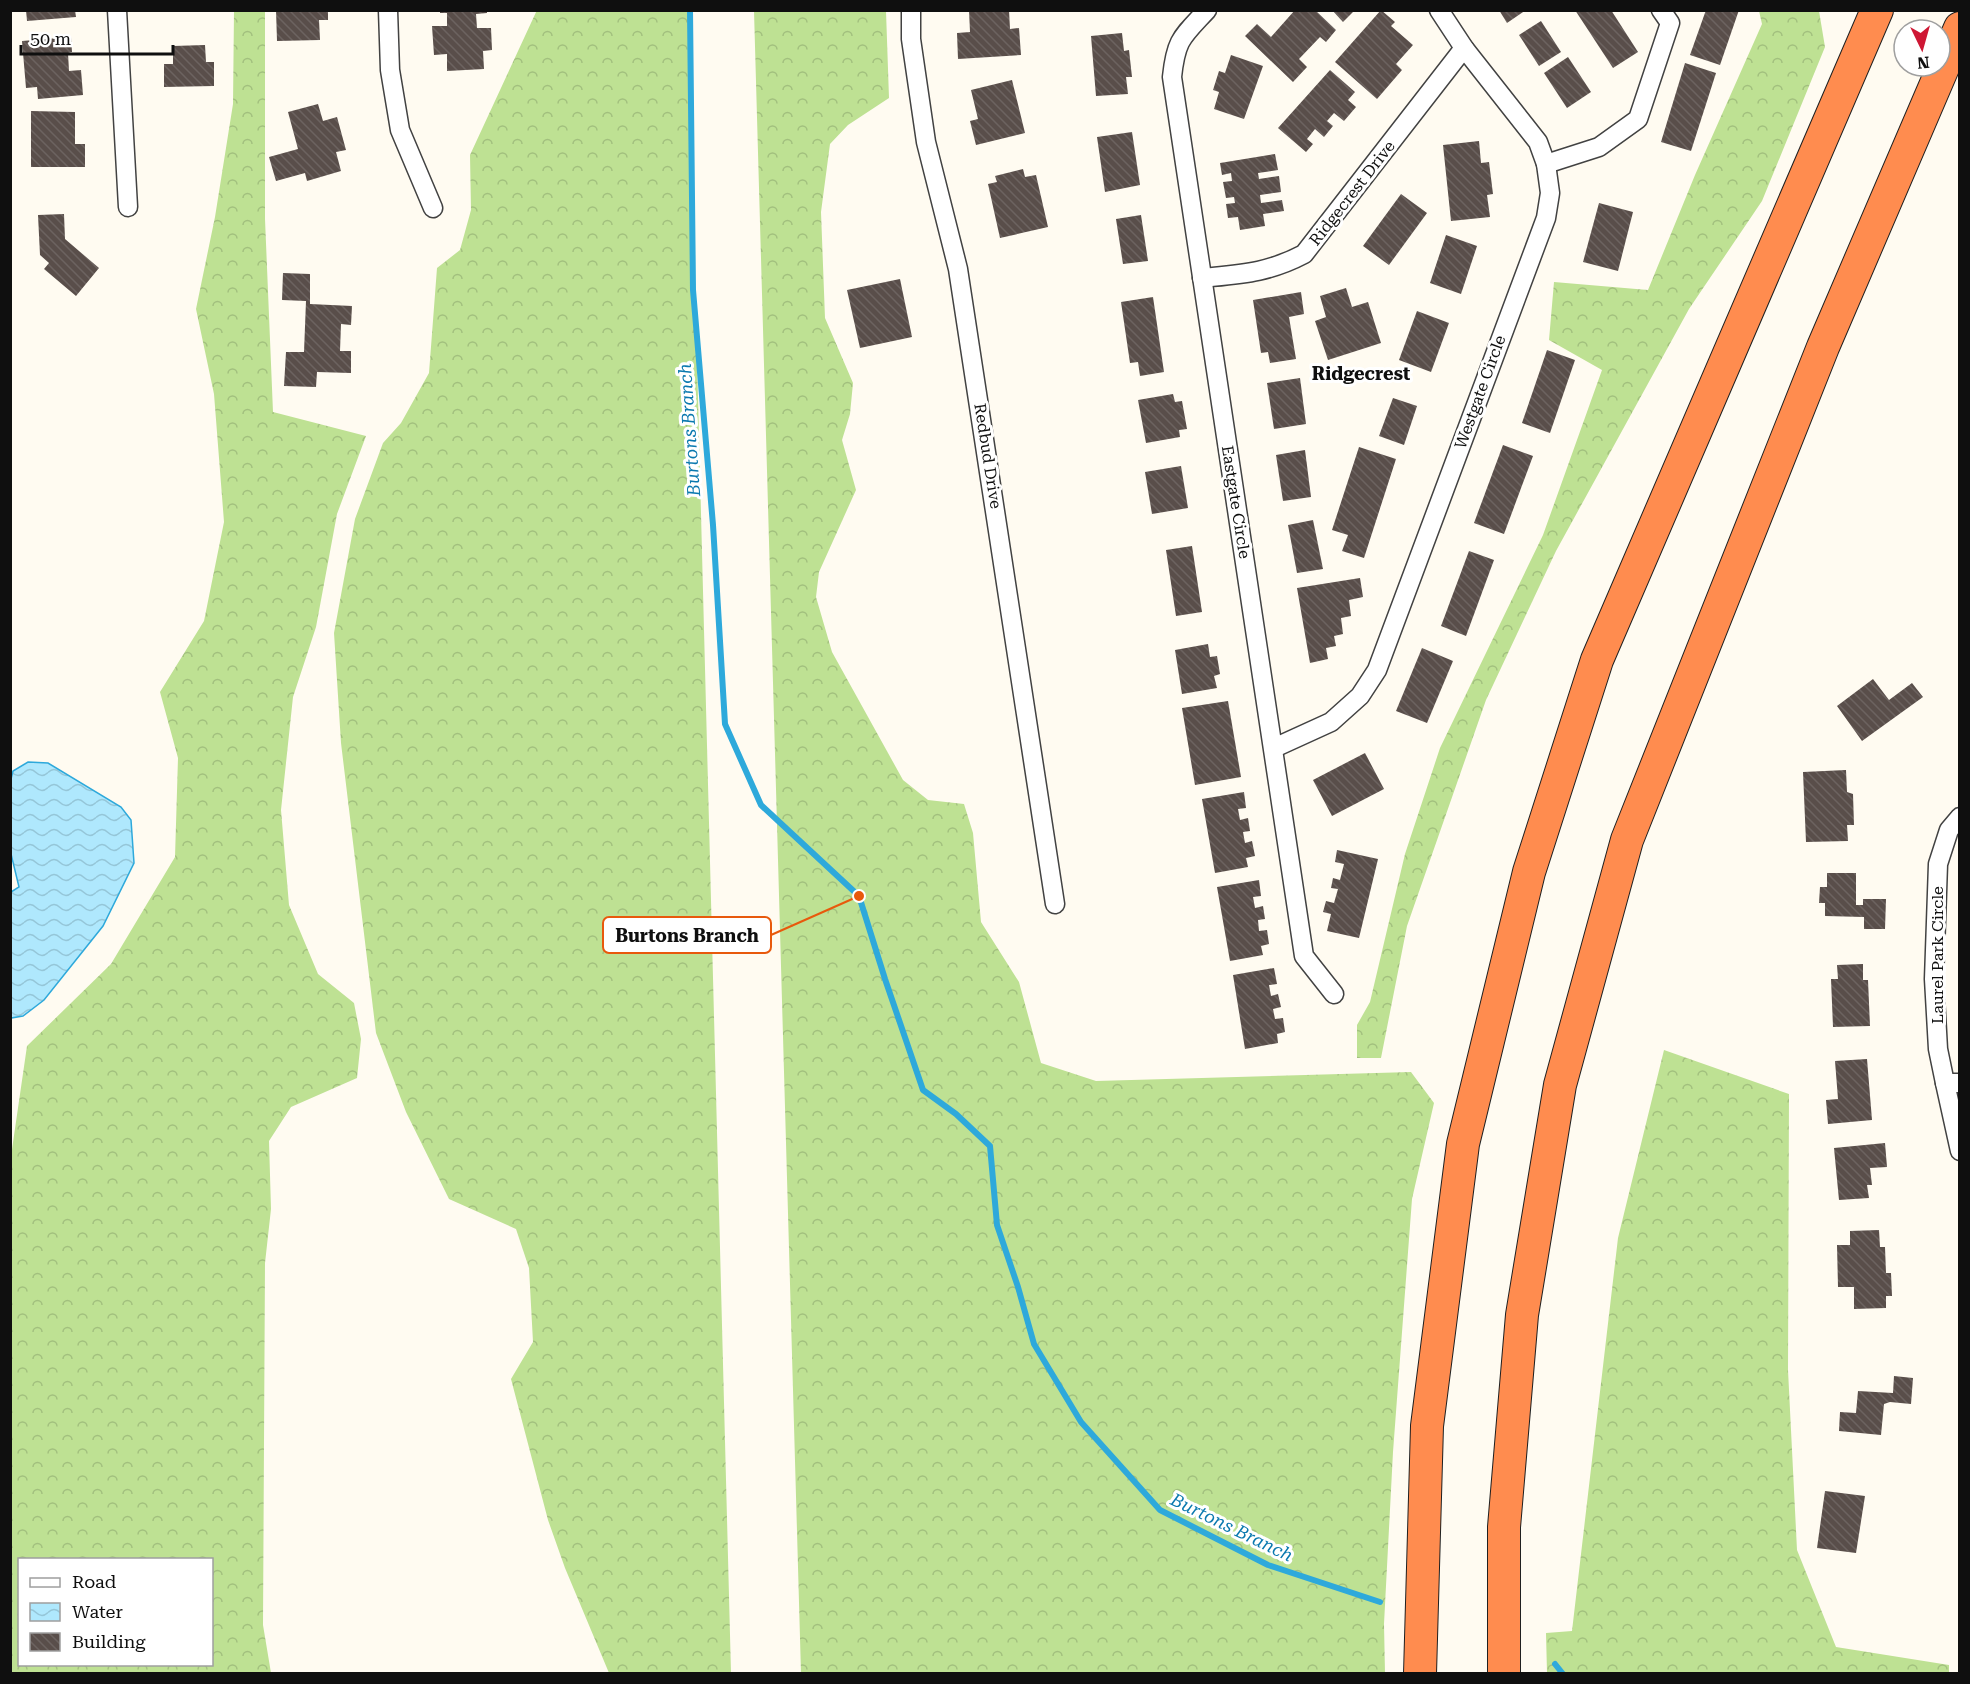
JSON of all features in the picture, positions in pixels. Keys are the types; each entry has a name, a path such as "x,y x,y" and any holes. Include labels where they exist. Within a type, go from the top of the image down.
{"highway":[{"path":"1420,1674 1426,1426 1463,1144 1529,872 1598,660 1877,10"},
{"path":"1504,1674 1504,1527 1522,1315 1560,1085 1624,851 1823,347 1959,28"}],"street":[{"path":"117,10 128,207"},
{"path":"388,10 390,70 400,130 433,208"},
{"name":"Redbud Drive","path":"911,10 911,39 926,142 958,269 1055,904"},
{"name":"Eastgate Circle","path":"1207,10 1180,40 1174,58 1173,77 1304,956 1334,994"},
{"name":"Westgate Circle","path":"1274,748 1331,722 1360,696 1377,670 1546,218 1550,193 1546,164 1538,142 1464,48 1439,10"},
{"path":"1546,164 1599,147 1638,119 1670,24 1661,10"},
{"name":"Ridgecrest Drive","path":"1202,278 1252,273 1283,265 1304,254 1464,48"},
{"name":"Laurel Park Circle","path":"1959,817 1949,830 1938,864 1934,979 1938,1049 1952,1083 1959,1151"}],"green space":[{"path":"537,10 688,11 731,1673 609,1673 565,1568 548,1520 511,1379 533,1342 529,1268 516,1229 449,1199 406,1112 376,1033 341,743 334,633 355,519 383,443 401,423 429,373 437,268 460,250 471,210 470,155"},
{"path":"234,11 265,11 265,219 273,412 366,436 337,514 316,627 293,697 281,810 289,905 318,974 354,1003 361,1039 357,1078 291,1107 269,1141 271,1209 265,1263 263,1625 271,1673 11,1673 10,1163 27,1046 111,964 175,857 178,758 160,692 204,621 224,522 214,394 196,309 215,217 233,104"},
{"path":"754,11 886,11 889,98 848,125 830,144 821,212 825,318 853,383 850,414 842,440 856,490 819,572 816,597 832,652 903,780 928,800 964,804 973,833 981,922 1019,982 1041,1063 1096,1081 1411,1072 1434,1103 1412,1199 1393,1452 1384,1624 1385,1673 801,1673"},
{"path":"1759,11 1819,11 1825,47 1762,201 1689,309 1556,551 1486,700 1407,926 1381,1058 1357,1058 1357,1025 1370,1002 1405,854 1440,748 1543,535 1602,370 1549,340 1554,282 1648,290 1695,175 1762,24"},
{"path":"1664,1050 1789,1094 1788,1370 1797,1550 1836,1647 1949,1665 1949,1673 1547,1673 1546,1633 1572,1631 1618,1238"}],"water":[{"path":"28,762 48,763 121,807 131,820 134,863 103,926 44,1000 23,1016 11,1018 11,892 19,887 11,854 11,779 13,771"}],"building":[{"path":"26,10 75,10 76,17 27,21"},
{"path":"276,10 328,10 328,20 319,20 320,40 277,41"},
{"path":"440,10 487,10 487,13 476,14 477,28 491,28 492,50 483,51 484,69 447,71 447,54 434,55 432,26 447,26 447,13 440,13"},
{"path":"969,10 1009,10 1010,29 1019,28 1021,55 958,59 957,33 970,32"},
{"path":"1295,10 1315,10 1336,30 1326,42 1320,37 1299,59 1307,67 1293,82 1245,36 1257,24 1271,37"},
{"path":"1332,10 1355,10 1343,22"},
{"path":"1381,10 1395,22 1391,26 1413,45 1396,64 1402,70 1377,99 1335,62"},
{"path":"1499,10 1526,10 1507,23"},
{"path":"1575,10 1611,10 1638,52 1613,68"},
{"path":"1706,10 1739,10 1720,65 1690,55"},
{"path":"1541,21 1561,52 1539,66 1519,35"},
{"path":"1122,33 1124,51 1129,50 1132,77 1126,77 1128,94 1096,96 1091,36"},
{"path":"71,37 72,52 68,53 69,71 81,70 83,95 38,99 37,87 26,88 22,41"},
{"path":"205,45 206,62 214,62 214,86 164,87 164,64 173,64 173,46"},
{"path":"1231,55 1263,66 1244,119 1214,109 1219,92 1213,90 1219,71 1225,73"},
{"path":"1568,57 1591,92 1567,108 1544,73"},
{"path":"1685,63 1716,73 1691,151 1661,142"},
{"path":"1330,70 1355,92 1348,100 1356,107 1344,121 1334,113 1327,121 1333,126 1324,137 1315,129 1307,139 1313,144 1306,152 1278,128"},
{"path":"1012,80 1025,133 976,145 970,121 978,119 971,90"},
{"path":"318,104 323,121 337,117 346,150 336,152 341,171 307,181 305,173 276,181 269,157 298,149 288,112"},
{"path":"31,111 75,112 75,144 85,144 85,167 31,167"},
{"path":"1132,132 1140,185 1105,192 1097,137"},
{"path":"1479,141 1481,163 1489,162 1493,194 1487,195 1490,217 1451,221 1443,145"},
{"path":"1275,154 1278,170 1258,173 1259,179 1279,176 1281,192 1260,195 1261,203 1282,200 1284,211 1263,214 1265,226 1240,230 1238,217 1228,218 1226,204 1235,203 1234,197 1226,198 1223,182 1232,181 1231,173 1222,175 1220,163"},
{"path":"1023,169 1025,177 1036,175 1048,227 1000,238 988,184 997,182 995,176"},
{"path":"1401,194 1427,213 1389,265 1363,246"},
{"path":"1599,203 1633,212 1618,271 1583,262"},
{"path":"64,214 65,239 99,268 76,296 44,269 49,263 40,255 38,215"},
{"path":"1141,215 1148,261 1123,264 1116,219"},
{"path":"1446,235 1477,246 1461,294 1430,283"},
{"path":"283,273 310,274 310,304 352,306 351,325 341,324 340,351 351,351 351,373 317,372 316,387 284,386 286,352 304,352 306,301 282,300"},
{"path":"900,279 912,337 860,348 847,290"},
{"path":"1346,288 1352,307 1368,302 1381,343 1328,360 1315,321 1326,317 1320,296"},
{"path":"1301,292 1304,314 1289,317 1296,359 1270,363 1268,352 1261,353 1253,300"},
{"path":"1153,297 1164,372 1140,376 1138,362 1130,363 1121,302"},
{"path":"1417,311 1449,323 1431,372 1399,360"},
{"path":"1547,350 1575,360 1550,433 1522,423"},
{"path":"1300,378 1306,424 1274,429 1267,383"},
{"path":"1173,394 1175,402 1182,401 1187,429 1179,430 1180,437 1146,443 1138,400"},
{"path":"1393,398 1417,406 1404,445 1379,436"},
{"path":"1503,445 1533,456 1504,534 1474,523"},
{"path":"1359,447 1396,459 1364,558 1342,551 1348,535 1332,530"},
{"path":"1305,450 1311,497 1283,501 1276,455"},
{"path":"1181,466 1188,508 1152,514 1145,472"},
{"path":"1313,520 1323,569 1297,573 1288,525"},
{"path":"1192,546 1202,612 1176,616 1166,550"},
{"path":"1469,551 1494,560 1466,636 1441,626"},
{"path":"1360,578 1363,597 1349,600 1351,616 1341,618 1343,634 1334,636 1336,646 1326,648 1328,659 1310,663 1297,588"},
{"path":"1208,644 1210,657 1217,656 1220,674 1214,676 1217,688 1182,694 1175,650"},
{"path":"1422,648 1453,661 1427,723 1396,711"},
{"path":"1873,679 1889,700 1912,683 1923,697 1862,741 1837,706"},
{"path":"1228,701 1241,777 1195,785 1182,708"},
{"path":"1365,753 1384,789 1332,816 1313,780"},
{"path":"1846,770 1847,792 1853,794 1854,825 1847,825 1848,841 1806,842 1803,772"},
{"path":"1244,792 1246,808 1238,809 1240,820 1248,818 1250,831 1243,832 1245,843 1252,841 1255,856 1246,858 1248,867 1215,873 1202,799"},
{"path":"1337,850 1378,859 1359,938 1327,931 1331,914 1323,912 1326,901 1334,903 1338,889 1331,888 1333,878 1340,880 1344,864 1335,862"},
{"path":"1827,873 1856,873 1856,905 1863,905 1863,899 1886,899 1885,929 1864,929 1864,917 1825,916 1825,903 1819,903 1820,887 1827,887"},
{"path":"1259,880 1261,896 1253,897 1255,908 1263,906 1265,919 1258,920 1259,931 1267,930 1269,944 1261,946 1263,955 1230,961 1217,887"},
{"path":"1863,964 1863,980 1868,980 1870,1026 1833,1027 1831,979 1838,979 1837,965"},
{"path":"1274,968 1277,984 1269,985 1271,996 1278,994 1281,1007 1273,1009 1275,1019 1283,1018 1285,1032 1277,1034 1278,1043 1245,1049 1233,975"},
{"path":"1867,1059 1872,1120 1828,1124 1826,1100 1838,1099 1835,1061"},
{"path":"1885,1143 1887,1167 1870,1168 1872,1185 1867,1185 1869,1198 1839,1200 1834,1148"},
{"path":"1879,1230 1880,1247 1885,1247 1886,1273 1891,1273 1892,1296 1886,1296 1886,1308 1854,1309 1854,1287 1838,1287 1837,1245 1850,1245 1850,1231"},
{"path":"1894,1376 1913,1378 1911,1404 1890,1402 1884,1404 1881,1435 1839,1431 1840,1412 1856,1413 1858,1391 1893,1393"},
{"path":"1825,1491 1865,1496 1856,1553 1817,1548"}],"waterway":[{"name":"Burtons Branch","path":"690,10 693,290 713,525 725,724 761,805 859,896 923,1090 956,1114 990,1146 997,1225 1034,1344 1081,1422 1160,1510 1268,1565 1380,1602"},
{"name":"Burtons Branch","path":"1555,1664 1563,1674"}],"place":[{"name":"Burtons Branch","path":"859,896"}],"district":[{"name":"Ridgecrest","path":"1361,373"}]}
